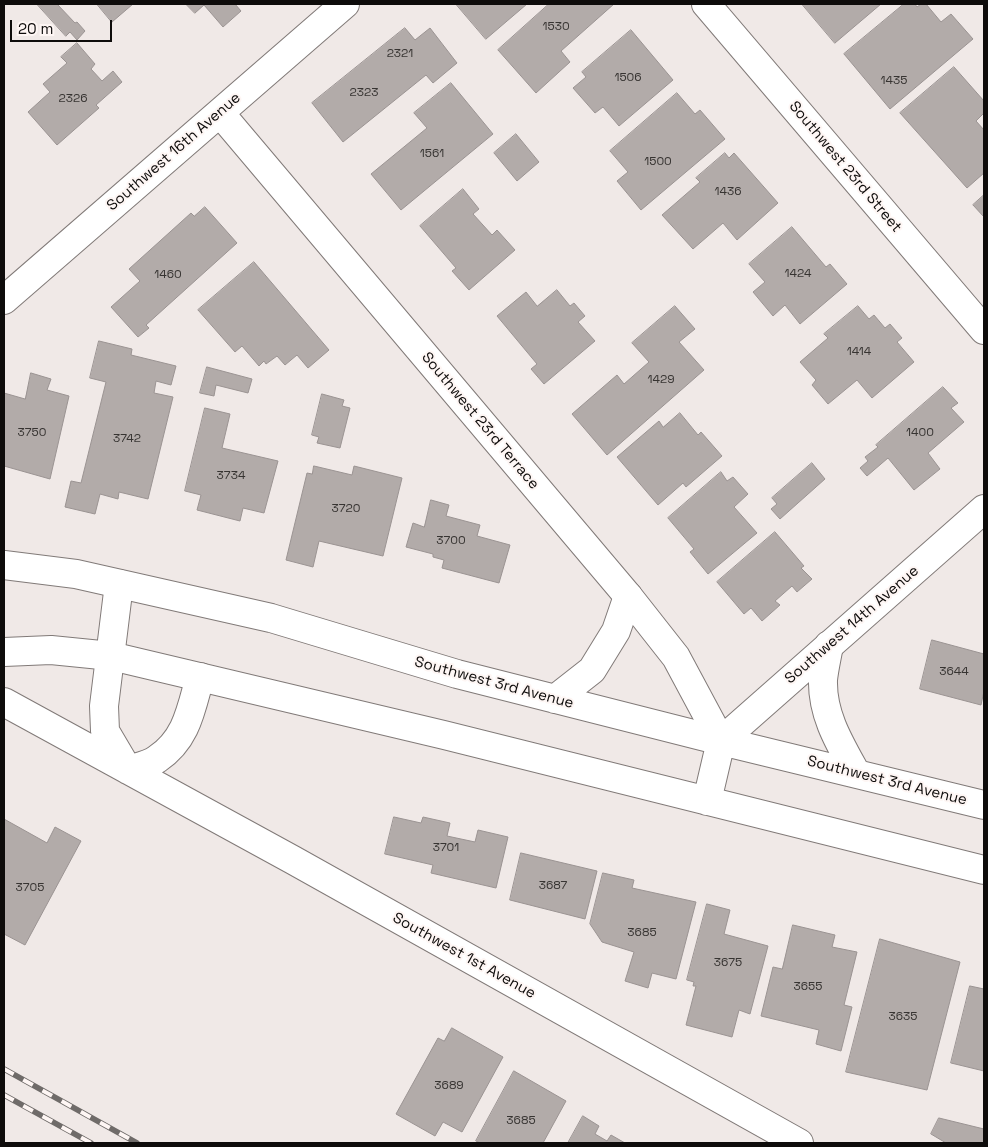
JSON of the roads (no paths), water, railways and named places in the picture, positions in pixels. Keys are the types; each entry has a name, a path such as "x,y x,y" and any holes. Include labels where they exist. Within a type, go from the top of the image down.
{"street":[{"name":"Southwest 16th Avenue","path":"4,300 345,4"},
{"name":"Southwest 23rd Street","path":"706,4 984,330"},
{"name":"Southwest 23rd Terrace","path":"220,113 628,596 676,657 721,742"},
{"name":"Southwest 14th Avenue","path":"721,742 984,510"},
{"name":"Southwest 3rd Avenue","path":"4,565 76,574 270,618 457,674 721,742 984,805"},
{"path":"119,584 104,706 105,731 128,770 156,760 177,742 188,721 200,677"},
{"path":"554,699 592,670 616,631 628,596"},
{"path":"828,646 823,678 827,713 835,735 856,774"},
{"path":"4,652 51,650 110,656 453,738 984,870"},
{"name":"Southwest 1st Avenue","path":"4,702 293,860 799,1143"},
{"path":"707,801 721,742"}],"railway":[{"path":"4,1069 137,1143"},
{"path":"4,1095 91,1143"}]}
